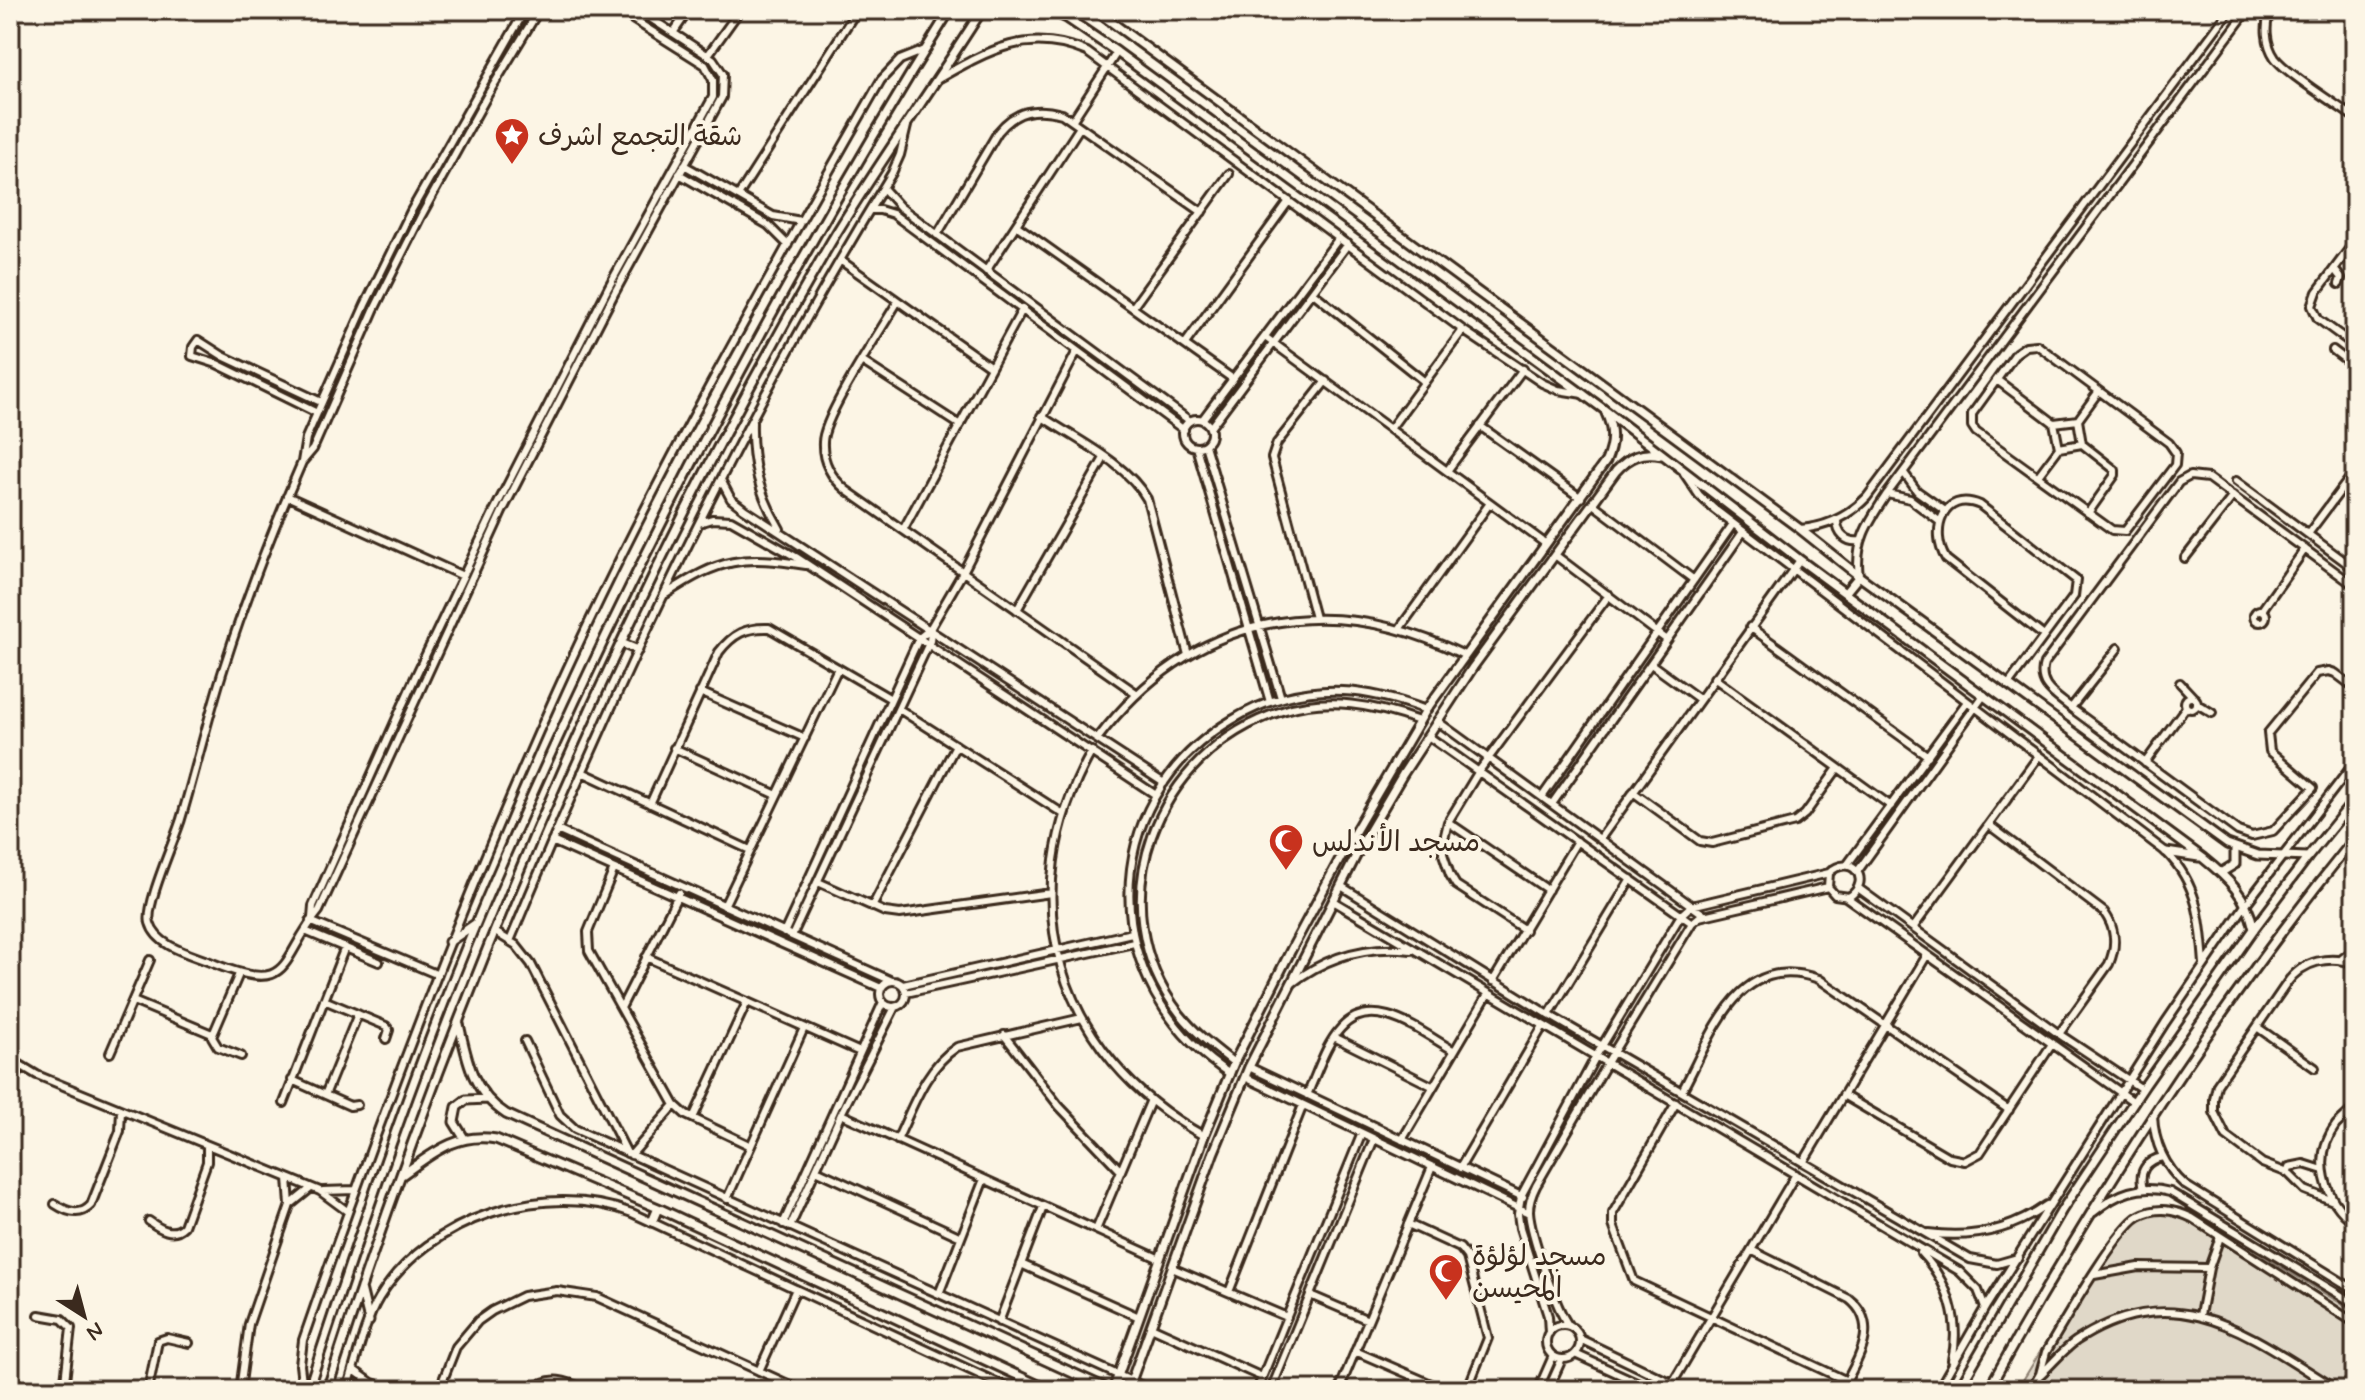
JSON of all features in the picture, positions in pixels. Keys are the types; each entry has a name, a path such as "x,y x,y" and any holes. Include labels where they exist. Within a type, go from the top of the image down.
{"street":[{"path":"302,462 304,444 321,402 411,211 525,10"},
{"path":"498,510 321,908 291,957 277,971 258,977 239,974 162,941 152,928 149,912 180,822 234,638 287,496 302,462 313,449 352,358 421,216 539,10"},
{"path":"543,421 679,174 713,97 712,75 701,62 618,10"},
{"path":"311,920 313,906 463,576 543,421 724,91 723,74 708,55 638,10"},
{"path":"673,33 689,10"},
{"path":"708,55 740,10"},
{"path":"738,196 857,10"},
{"path":"306,1390 380,1179 477,923 570,711 655,533 752,345 834,199 950,10"},
{"path":"327,1390 361,1286 459,1021 621,643 705,475 816,268 863,190 982,11 995,10"},
{"path":"1050,10 1117,52 1583,394 1800,560 2222,872 2246,904 2254,929"},
{"path":"1095,10 2133,778 2235,849 2258,855 2308,857"},
{"path":"1800,529 1837,520 1867,497 2230,10"},
{"path":"1845,593 1859,576 1857,558 1867,524 1887,494 2248,10"},
{"path":"2272,10 2267,30 2275,57 2355,118"},
{"path":"509,38 518,43"},
{"path":"938,79 990,50 1034,41 1077,48 1108,66 1463,330 1550,387 1583,394"},
{"path":"306,1390 300,1365 303,1340 347,1211 449,942 583,636 683,438 885,74 905,56 925,50"},
{"path":"1072,121 1117,52"},
{"path":"937,235 1007,120 1024,111 1043,109 1062,114 1202,212"},
{"path":"510,941 582,772 663,596 752,417 883,188 900,155 907,126"},
{"path":"986,271 1080,127"},
{"path":"683,162 777,218 801,221"},
{"path":"679,174 772,229 788,245"},
{"path":"1133,307 1229,174"},
{"path":"883,188 894,203 1190,421 1202,420 1339,238"},
{"path":"1185,344 1289,201"},
{"path":"747,214 752,205"},
{"path":"870,210 893,214 1184,430"},
{"path":"411,211 421,216"},
{"path":"772,229 777,218"},
{"path":"1016,225 1233,379"},
{"path":"1390,254 1402,238"},
{"path":"1210,428 1348,244"},
{"path":"2354,244 2314,296 2313,311 2318,319 2355,346"},
{"path":"840,260 991,367"},
{"path":"2334,269 2341,278 2339,284"},
{"path":"1312,292 1425,382"},
{"path":"898,301 826,423 823,442 825,460 839,484 1136,693"},
{"path":"903,530 1027,301"},
{"path":"1390,429 1463,330"},
{"path":"1265,337 1546,544"},
{"path":"317,413 211,361 192,356 193,347 198,340 223,356 321,402"},
{"path":"2037,345 2099,391 2169,443 2176,453 2175,465 2125,531 2112,530 1976,432 1972,426 1972,414 2020,349 2037,345"},
{"path":"2333,350 2355,367"},
{"path":"784,933 919,638 930,629 963,572 1077,351"},
{"path":"342,354 352,358"},
{"path":"863,362 960,425"},
{"path":"1447,471 1523,369"},
{"path":"1981,369 2054,423 2059,448"},
{"path":"1315,618 1272,458 1277,443 1326,381"},
{"path":"2088,513 2116,472 2082,444 2078,420 2099,391"},
{"path":"459,1021 470,1071 487,1099 513,1118 1112,1390 1199,1149 1234,1063 1350,840 1419,721 1606,461 1612,436 1611,424 1602,408"},
{"path":"1041,416 1132,476 1147,499 1188,655"},
{"path":"752,417 756,478 764,501 781,532"},
{"path":"1190,421 1184,430 1186,442 1196,447 1205,445 1211,435 1210,428 1202,420"},
{"path":"2054,423 2078,420"},
{"path":"1480,426 1581,498"},
{"path":"2038,476 2059,448 2082,444"},
{"path":"1205,445 1281,698"},
{"path":"1196,447 1270,702"},
{"path":"1130,1386 1213,1154 1249,1067 1375,821 1473,667 1620,467 1638,455 1651,453 1664,456"},
{"path":"1017,610 1104,458"},
{"path":"1606,461 1615,459 1620,467"},
{"path":"1682,470 1699,495 1743,532 2166,852 2184,874 2196,899 2204,965"},
{"path":"2308,534 2355,471"},
{"path":"1904,473 1917,491 1945,511"},
{"path":"2355,586 2233,496 2202,476 2190,476 2179,482 2044,664 2042,675 2045,685 2071,708 2238,831 2252,836 2267,834 2279,826 2313,788 2270,751 2267,739 2271,728 2317,673 2335,673 2355,688"},
{"path":"721,480 737,504 1164,783"},
{"path":"2236,481 2355,569"},
{"path":"1887,494 1903,496 1939,521"},
{"path":"287,496 463,576"},
{"path":"2185,558 2233,496"},
{"path":"2008,685 2044,636 2077,591 2073,575 1980,505 1965,501 1945,511 1939,521 1939,545 1946,559 2044,636"},
{"path":"1400,628 1490,503"},
{"path":"1593,504 1694,580"},
{"path":"699,523 712,519 731,520 810,566 1156,795"},
{"path":"1837,520 1843,537 1860,541"},
{"path":"1542,797 1733,524"},
{"path":"1552,804 1743,532"},
{"path":"2262,610 2305,549"},
{"path":"1555,555 1667,640"},
{"path":"663,596 699,573 735,561 763,559 810,566"},
{"path":"1600,839 1800,560"},
{"path":"1525,930 1456,885 1443,854 1444,832 1479,771 1609,595"},
{"path":"1098,738 1136,693 1188,655 1216,640 1259,626 1315,618 1358,619 1400,628 1462,658"},
{"path":"650,804 719,652 728,640 740,632 754,627 769,628 891,699"},
{"path":"1750,627 1928,756"},
{"path":"792,936 928,645 930,629"},
{"path":"621,643 638,650"},
{"path":"2071,708 2118,648"},
{"path":"1462,658 1464,666 1473,667"},
{"path":"1651,664 1699,699"},
{"path":"724,906 838,668"},
{"path":"416,675 424,678"},
{"path":"1450,675 1462,684"},
{"path":"1714,678 1891,806"},
{"path":"2180,683 2195,701 2212,713"},
{"path":"1230,1074 1200,1052 1169,1018 1146,979 1134,943 1129,899 1132,864 1140,830 1156,795 1197,745 1219,727 1281,698 1341,691 1373,694 1426,710"},
{"path":"700,692 805,738"},
{"path":"1857,872 1984,695"},
{"path":"2133,778 2186,707 2187,699 2195,701"},
{"path":"1847,865 1966,703"},
{"path":"1234,1063 1205,1041 1180,1014 1161,983 1148,948 1142,912 1142,875 1158,816 1177,784 1219,742 1251,723 1285,710 1321,704 1357,704 1393,711 1419,721"},
{"path":"899,709 1062,813"},
{"path":"570,711 577,718 587,719"},
{"path":"1437,721 1703,914"},
{"path":"561,732 570,733 578,739"},
{"path":"1428,736 1692,923"},
{"path":"872,907 956,745"},
{"path":"674,748 777,795"},
{"path":"1092,751 1073,783 1062,813 1052,866 1051,893 1058,955 1082,1018 1123,1077 1176,1121 1204,1136"},
{"path":"1913,928 2038,757"},
{"path":"1938,1390 2050,1203 2204,965 2281,855 2355,762"},
{"path":"1633,792 1700,841 1712,843 1795,822 1805,814 1838,768"},
{"path":"582,772 750,850"},
{"path":"1958,1390 2062,1210 2142,1089 2254,929 2355,799"},
{"path":"1448,822 1548,890"},
{"path":"1989,825 2104,912 2114,932 2115,943 2109,964 2059,1034"},
{"path":"557,830 903,985 1134,943"},
{"path":"1988,1390 2153,1115 2265,953 2355,838"},
{"path":"552,841 881,988"},
{"path":"1493,981 1577,841"},
{"path":"2222,872 2235,864 2235,849"},
{"path":"2166,852 2203,858"},
{"path":"817,861 826,865"},
{"path":"1654,1375 1651,1389 1640,1387 1575,1354 1562,1359 1553,1356 1547,1347 1548,1316 1520,1228 1521,1196 1596,1056 1681,915 1691,906 1829,873 1847,865 1860,878 1858,888 1846,897"},
{"path":"614,869 588,932 587,945 675,1105 693,1118 751,1146"},
{"path":"1829,873 1828,887 1835,895 1846,897 2134,1102"},
{"path":"1549,1015 1631,879"},
{"path":"818,882 872,907 900,914 1051,893"},
{"path":"1341,886 1549,1015 1975,1261 1997,1264 2018,1258"},
{"path":"621,1008 682,887"},
{"path":"1686,1390 1580,1339 1569,1326 1559,1309 1529,1213 1531,1199 1606,1063 1692,923 1703,914 1828,887"},
{"path":"1858,888 2059,1034 2142,1089"},
{"path":"1350,911 1358,897"},
{"path":"1333,901 1913,1245 1969,1272 1985,1308"},
{"path":"311,920 436,974"},
{"path":"449,942 477,923"},
{"path":"305,931 379,962"},
{"path":"495,932 510,941 531,964 629,1154"},
{"path":"906,993 1132,933"},
{"path":"284,1103 345,947"},
{"path":"2342,959 2355,949"},
{"path":"1291,984 1322,964 1355,952 1415,950"},
{"path":"1804,1161 1927,955"},
{"path":"646,957 860,1052"},
{"path":"2355,964 2342,959 2321,960 2300,969 2291,977 2217,1085 2214,1112 2226,1136 2235,1145 2262,1163 2288,1173 2305,1190 2334,1202 2355,1223"},
{"path":"110,1053 150,960"},
{"path":"1682,1091 1729,1005 1747,986 1769,974 1786,972 1803,973 1819,979 2009,1110"},
{"path":"239,974 212,1034 218,1047 241,1056"},
{"path":"881,988 892,981"},
{"path":"786,1226 895,1007 905,1001 903,985"},
{"path":"786,1226 883,1002 881,988"},
{"path":"1402,1140 1488,994"},
{"path":"324,1000 388,1027 386,1039"},
{"path":"133,1001 212,1034"},
{"path":"693,1118 747,1002"},
{"path":"883,1002 895,1007"},
{"path":"1307,1095 1334,1037 1353,1018 1378,1013 1391,1016 1453,1050"},
{"path":"325,1095 358,1014"},
{"path":"897,1140 932,1069 943,1056 957,1047 1082,1018"},
{"path":"1460,1168 1543,1026"},
{"path":"2257,1027 2315,1068"},
{"path":"727,1199 804,1028"},
{"path":"1004,1035 1059,1106 1121,1171"},
{"path":"1334,1037 1432,1086"},
{"path":"525,1041 564,1121 575,1129 1118,1376 1130,1386 1151,1390"},
{"path":"1843,1095 1958,1161 1965,1161 1980,1153 2052,1044"},
{"path":"14,1062 37,1075 320,1191 347,1211"},
{"path":"14,1062 20,1071 14,1079"},
{"path":"1249,1067 1531,1199"},
{"path":"14,1079 37,1075"},
{"path":"1245,1077 1529,1213"},
{"path":"292,1080 352,1107 357,1105"},
{"path":"464,1138 454,1122 457,1107 466,1100 487,1099"},
{"path":"1096,1230 1150,1102"},
{"path":"1676,1103 1613,1213 1613,1225 1634,1281 1847,1381"},
{"path":"629,1154 675,1105"},
{"path":"1229,1292 1303,1105"},
{"path":"2334,1202 2323,1170 2327,1141 2336,1126 2355,1107"},
{"path":"55,1204 77,1213 89,1208 120,1131 121,1110"},
{"path":"841,1114 1160,1259"},
{"path":"120,1131 135,1115"},
{"path":"2153,1115 2154,1132 2163,1157 2185,1185 2355,1290"},
{"path":"1257,1390 1362,1133"},
{"path":"400,1177 442,1146 464,1138 496,1139 658,1208 1049,1390"},
{"path":"1271,1390 1374,1139"},
{"path":"149,1221 169,1232 182,1229 207,1162 207,1145"},
{"path":"1199,1149 1213,1154"},
{"path":"207,1162 220,1150"},
{"path":"2143,1189 2141,1176 2144,1168 2154,1159 2163,1157"},
{"path":"2288,1173 2289,1167 2297,1164 2323,1170"},
{"path":"1339,1390 1432,1167"},
{"path":"816,1170 961,1237"},
{"path":"1672,1384 1796,1174"},
{"path":"240,1390 249,1324 290,1205 288,1178"},
{"path":"939,1294 984,1179"},
{"path":"290,1205 311,1188"},
{"path":"2094,1212 2117,1195 2143,1189 2178,1195 2355,1304"},
{"path":"320,1191 355,1190"},
{"path":"347,1390 369,1321 382,1293 414,1259 452,1231 492,1213 533,1202 576,1200 619,1208 652,1222 1013,1390"},
{"path":"1926,1233 1985,1232 2019,1222 2050,1203"},
{"path":"999,1322 1043,1207"},
{"path":"652,1222 658,1208"},
{"path":"2040,1374 2042,1361 2053,1339 2121,1233 2138,1216 2157,1210 2180,1213 2355,1323"},
{"path":"1408,1224 1460,1248 1467,1257 1488,1338 1467,1390"},
{"path":"2200,1315 2209,1268 2220,1237"},
{"path":"1913,1245 1941,1280 1952,1308 1955,1338 1950,1368"},
{"path":"1751,1250 1849,1299 1861,1312 1867,1333 1865,1344 1842,1390"},
{"path":"1969,1272 1975,1261"},
{"path":"1021,1264 1139,1317"},
{"path":"2094,1275 2139,1267 2209,1268"},
{"path":"1172,1268 1287,1317"},
{"path":"361,1286 369,1321"},
{"path":"759,1371 796,1289"},
{"path":"439,1390 456,1347 478,1321 523,1296 557,1291 607,1301 801,1390"},
{"path":"1310,1295 1368,1320"},
{"path":"2031,1390 2040,1374 2065,1349 2094,1331 2124,1318 2172,1312 2200,1315 2231,1325 2338,1390"},
{"path":"39,1315 62,1319 71,1328 64,1390"},
{"path":"1549,1333 1560,1326 1569,1326"},
{"path":"1151,1327 1262,1377"},
{"path":"148,1390 158,1341 167,1338 189,1343"},
{"path":"1575,1354 1580,1339"},
{"path":"2053,1339 2065,1349"},
{"path":"1355,1351 1445,1390"},
{"path":"1538,1390 1553,1356"},
{"path":"1548,1390 1562,1359"},
{"path":"354,1370 372,1383 394,1390"},
{"path":"531,1390 544,1381 561,1379 587,1390"}],"shaded area":[{"path":"2155,1206 2189,1211 2355,1312 2355,1390 2017,1390 2079,1288 2126,1222"}],"place":[{"name":"شقة التجمع اشرف","path":"512,166"},
{"name":"مسجد الأندلس","path":"1286,872"},
{"name":"مسجد لؤلؤة المحيسن","path":"1446,1302"}]}
